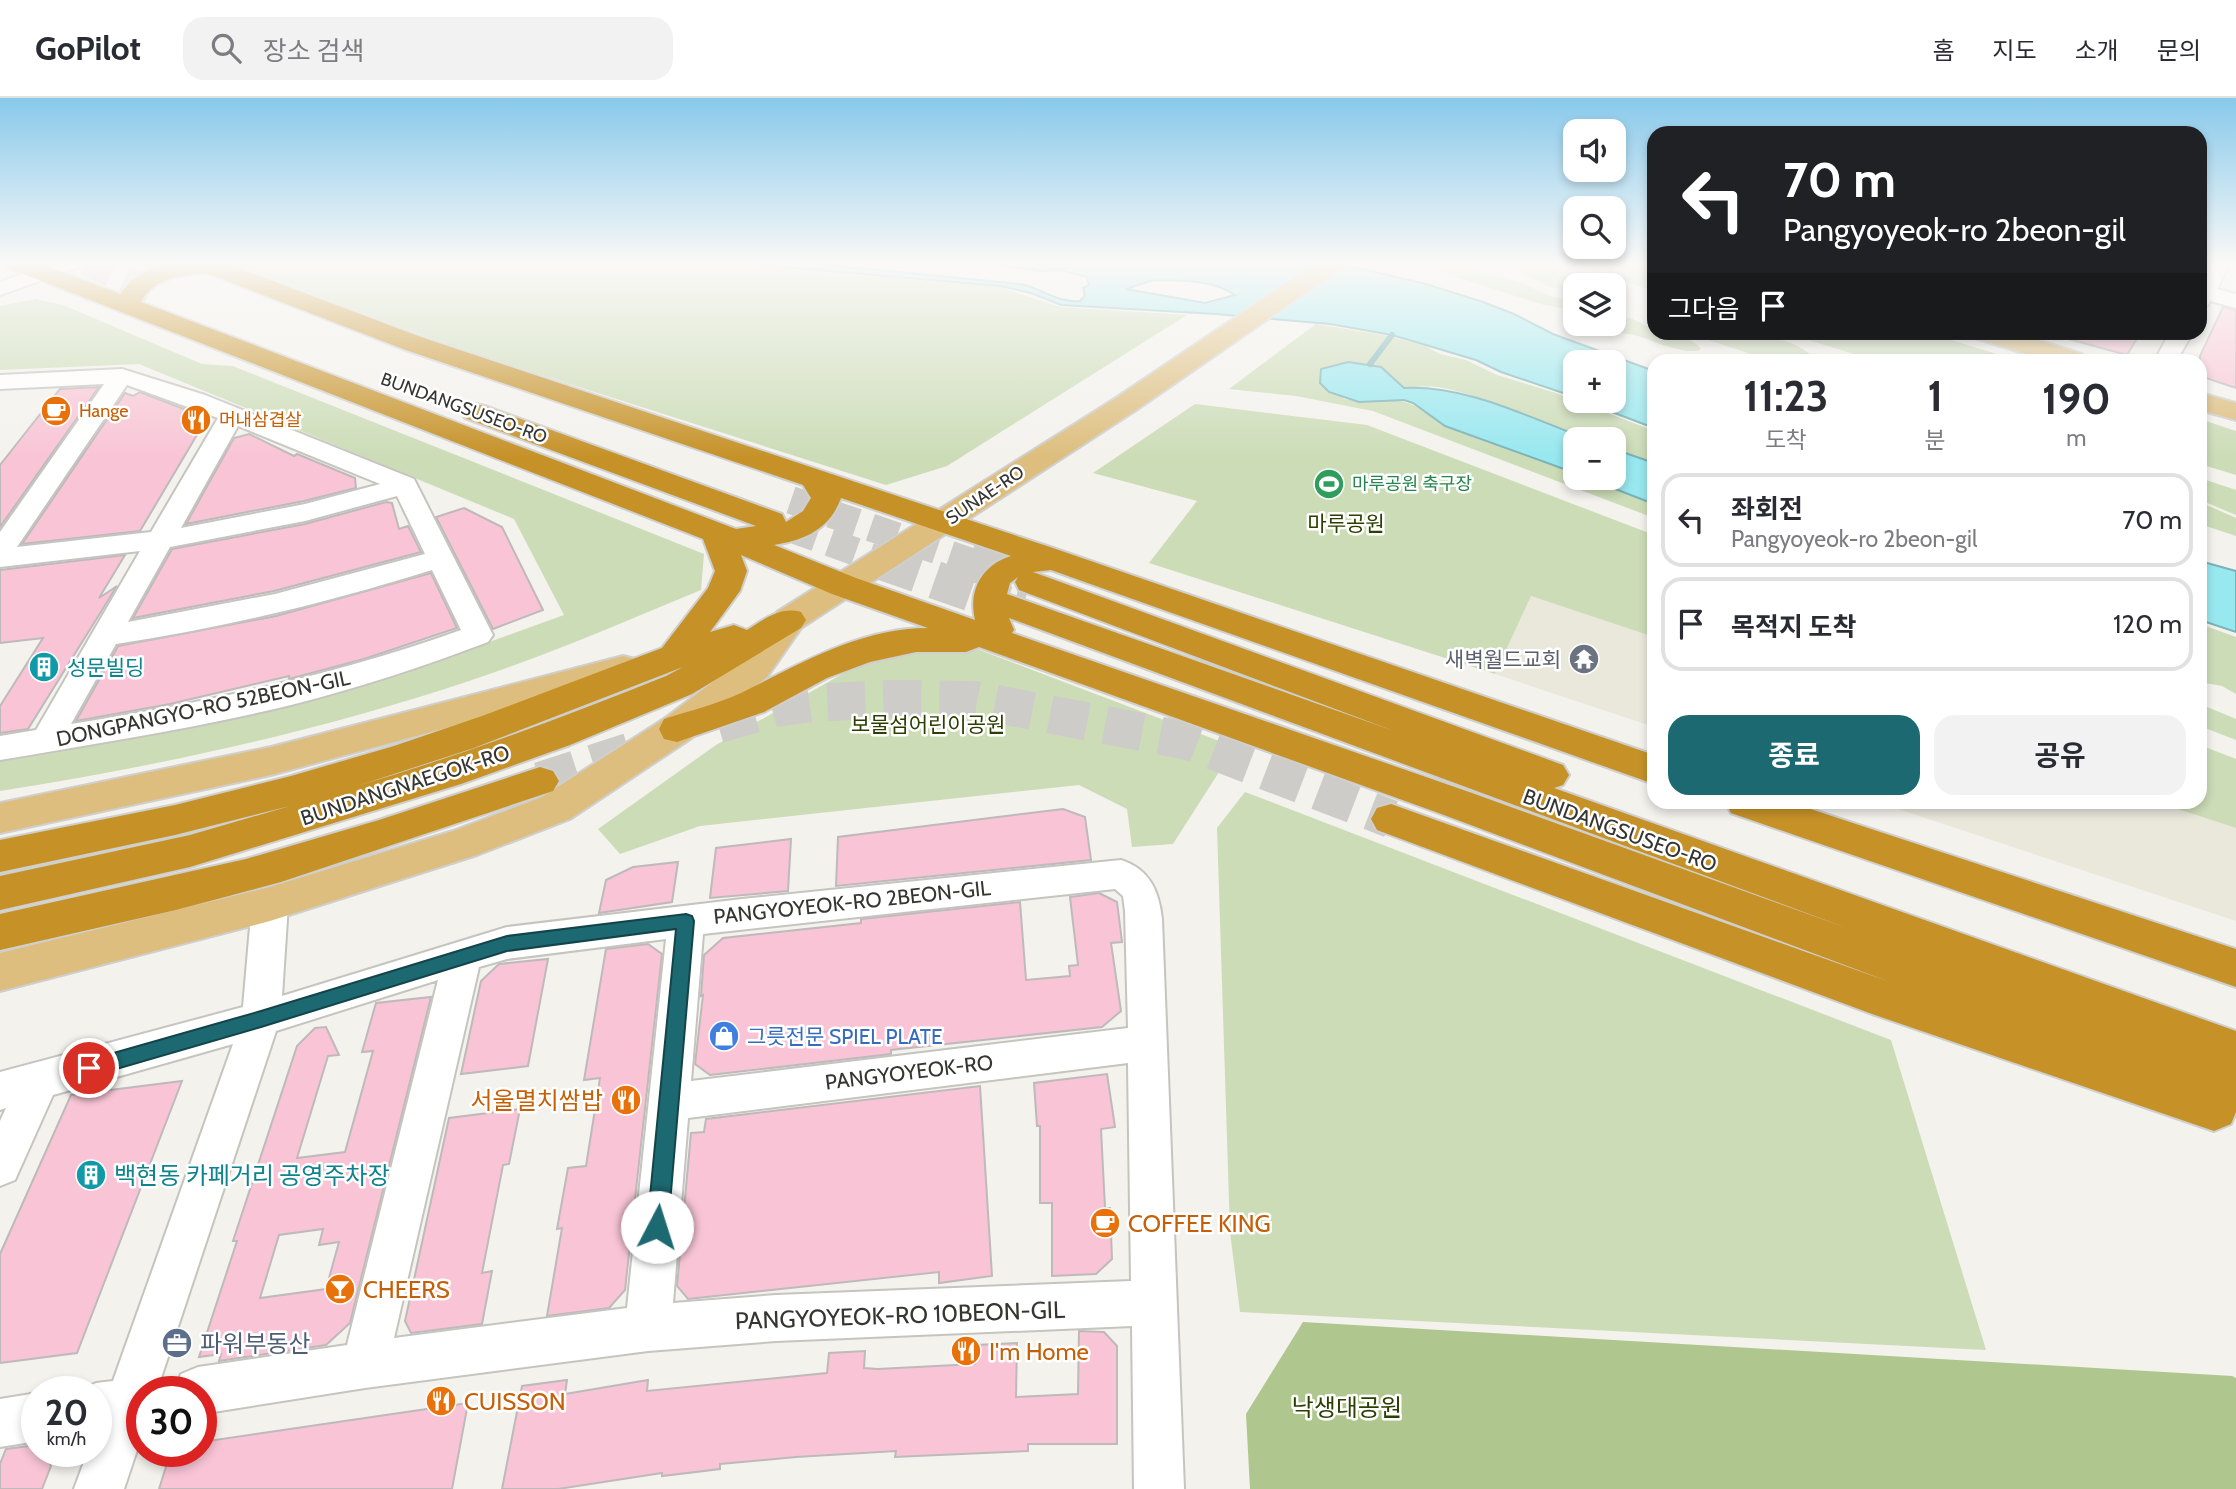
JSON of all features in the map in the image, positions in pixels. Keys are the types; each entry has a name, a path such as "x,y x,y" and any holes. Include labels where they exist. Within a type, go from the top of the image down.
{"highway":[{"path":"180,327 717,533 844,586 1023,597 1647,768"},
{"name":"BUNDANGSUSEO-RO","path":"255,327 774,508 337,327"},
{"path":"365,327 944,523 1023,597 1471,808 2236,1090"},
{"path":"717,533 767,537 803,525 824,506 826,498 823,489 815,479"},
{"path":"676,654 723,591 731,571 717,533"},
{"path":"677,729 751,703 815,669 863,650 916,640 1023,597"},
{"name":"BUNDANGSUSEO-RO","path":"1023,597 2236,1024"},
{"name":"BUNDANGSUSEO-RO","path":"1023,597 2236,1052"},
{"name":"BUNDANGNAEGOK-RO","path":"0,856 163,822 316,783 460,738 676,654 789,620"},
{"name":"BUNDANGNAEGOK-RO","path":"0,893 202,848 448,774 556,735 679,685 789,620"},
{"path":"0,932 164,897 282,866 389,833 540,781"},
{"path":"1766,809 2236,968"},
{"path":"1391,819 1872,995 2236,1116"}],"main road":[{"name":"SUNAE-RO","path":"844,586 1126,404 1239,327"},
{"path":"2009,340 2053,354"},
{"path":"2207,403 2236,412"},
{"name":"BUNDANGNAEGOK-RO","path":"789,620 844,586"},
{"path":"0,972 270,904 463,844 556,808 677,729 755,668 789,620"},
{"path":"0,818 271,761 676,654"}],"street":[{"path":"0,382 122,376 196,400 405,485"},
{"path":"0,552 122,376"},
{"name":"DONGPANGYO-RO 52BEON-GIL","path":"46,740 232,415"},
{"path":"0,558 158,541 278,519 362,499 405,485"},
{"name":"DONGPANGYO-RO 52BEON-GIL","path":"0,748 169,719 282,695 382,669 478,635 405,485"},
{"path":"105,635 250,610 315,595 442,558"},
{"name":"PANGYOYEOK-RO 2BEON-GIL","path":"0,1091 261,1019 507,943 1121,874 1136,882 1142,901 1148,1043"},
{"path":"99,1489 122,1403 261,1019 270,904"},
{"path":"648,1328 686,921"},
{"path":"365,1365 463,956"},
{"path":"1148,1043 1152,1303 1159,1489"},
{"name":"PANGYOYEOK-RO","path":"669,1102 1148,1043"},
{"path":"0,1166 39,1082"},
{"name":"PANGYOYEOK-RO 10BEON-GIL","path":"217,1388 365,1365 648,1328 789,1317 1152,1303"},
{"path":"0,1423 21,1420"}],"shaded area":[{"path":"1531,596 1647,635 1647,725 1495,674"},
{"path":"1898,809 2178,809 2236,828 2236,921"}],"green space":[{"path":"0,327 115,327 202,364 233,366 704,554 701,590 528,660 354,716 178,759 0,791 0,759 324,696 420,667 564,615 514,519 139,364 0,370"},
{"path":"400,327 1168,327 947,466 886,485 466,351"},
{"path":"1312,327 1334,327 1389,336 1466,360 1497,375 1563,396 1563,413 1608,413 1647,428 1647,461 1626,453 1626,427 1563,427 1563,430 1460,392 1437,387 1404,388 1381,367 1348,362 1321,369 1344,399 1406,402 1424,412 1563,468 1563,483 1373,411 1296,396 1229,389"},
{"path":"1626,327 1647,327 1647,339 1626,333"},
{"path":"1650,340 1690,340 1701,349 1690,351"},
{"path":"1708,340 1781,340 1809,354 1751,354"},
{"path":"1808,340 1952,340 1997,354 1854,354"},
{"name":"마루공원","path":"1195,404 1367,425 1647,532 1647,635 1531,596 1495,674 1149,563 1197,501 1093,473"},
{"path":"2207,421 2236,431 2236,475 2207,466"},
{"path":"2207,480 2236,490 2236,515 2207,503"},
{"path":"1580,490 1618,490 1647,501 1647,515"},
{"path":"2207,505 2236,518 2236,536 2207,526"},
{"path":"2207,627 2236,637 2236,694 2222,686 2207,683"},
{"name":"보물섬어린이공원","path":"957,646 977,649 1235,747 1173,844 1132,847 1127,809 1079,785 700,826 620,854 598,829 716,745 869,659 888,654"},
{"path":"2207,707 2236,719 2236,740 2207,729"},
{"path":"2207,748 2236,759 2236,828 2178,809 2207,809"},
{"path":"1245,792 1891,1040 1986,1350 1240,1312 1230,1232 1217,828"},
{"name":"낙생대공원","path":"1303,1322 2232,1376 2236,1378 2236,1489 1250,1489 1246,1414"}],"water":[{"path":"1346,327 1539,327 1597,350 1563,350 1563,393 1501,372 1476,360 1392,335"},
{"path":"1626,361 1647,368 1647,425 1615,413 1626,413"},
{"path":"1348,362 1381,367 1404,388 1428,388 1475,397 1563,429 1563,469 1445,426 1413,403 1404,400 1359,402 1329,392 1320,383 1321,369"},
{"path":"1626,453 1647,461 1647,501 1618,490 1626,490"},
{"path":"2207,563 2236,571 2236,632 2207,622"}],"building":[{"path":"2214,327 2236,327 2236,388 2207,378 2207,354 2201,354"},
{"path":"2072,340 2136,340 2128,354"},
{"path":"99,387 0,527 0,465 60,389"},
{"path":"140,392 207,418 140,531 22,544 125,393 133,396"},
{"path":"249,434 294,456 297,454 355,478 356,488 186,524 234,438"},
{"path":"386,502 392,503 399,529 408,526 421,552 274,591 133,618 172,549 305,524"},
{"path":"464,508 502,527 543,610 493,629 436,517"},
{"path":"125,555 99,598 117,586 28,729 0,733 0,706 43,638 0,643 0,570"},
{"path":"431,573 457,628 364,659 289,679 289,676 170,704 76,721 118,646 276,616"},
{"path":"1063,809 1085,817 1091,860 836,886 838,837"},
{"path":"791,839 788,891 710,898 716,848"},
{"path":"678,862 672,902 599,913 606,880 633,867"},
{"path":"1099,893 1117,902 1122,942 1111,943 1121,1011 1102,1027 891,1050 891,1054 710,1075 695,1064 703,995 701,996 704,955 723,938 861,923 861,919 1020,902 1026,980 1070,976 1069,966 1078,965 1070,897"},
{"path":"648,944 662,954 625,1290 609,1308 547,1316 562,1228 557,1229 568,1168 586,1166 600,1078 584,1080 606,949"},
{"path":"548,959 528,1066 461,1074 481,981 499,964"},
{"path":"431,997 350,1323 326,1345 219,1361 221,1354 199,1357 237,1241 233,1241 297,1046 315,1028 326,1027 339,1055 328,1056 297,1158 345,1152 373,1051 362,1052 376,1003","holes":["323,1229 319,1245 339,1242 326,1289 260,1298 279,1235"]},
{"path":"1107,1074 1115,1127 1101,1129 1105,1208 1110,1208 1112,1259 1096,1274 1052,1276 1052,1203 1040,1203 1040,1126 1037,1126 1034,1083"},
{"name":"백현동 카페거리 공영주차장","path":"182,1081 77,1353 0,1363 0,1254 71,1095"},
{"path":"980,1086 992,1276 939,1283 939,1272 688,1299 677,1286 691,1133 704,1132 706,1119"},
{"path":"520,1109 509,1164 503,1165 482,1273 492,1271 482,1324 411,1333 405,1321 449,1118"},
{"path":"1079,1331 1104,1332 1117,1346 1117,1444 1028,1444 1028,1451 895,1457 896,1451 796,1457 720,1464 720,1469 662,1476 662,1473 558,1489 502,1489 522,1386 567,1380 565,1394 648,1380 647,1391 827,1373 829,1353 865,1351 864,1368 975,1364 976,1345 1017,1343 1016,1397 1078,1394"},
{"path":"468,1403 452,1489 159,1489 166,1467 217,1467 217,1440"},
{"path":"21,1447 21,1467 51,1467 42,1489 0,1489 0,1464 6,1449"}],"waterway":[{"path":"1370,364 1392,335"}],"tunnel":[{"path":"791,500 974,563"},
{"path":"790,528 887,563"},
{"path":"882,561 1006,605"},
{"path":"969,561 1031,582"},
{"path":"718,724 775,708 811,703 889,699 976,700 1188,741 1391,819"},
{"path":"540,781 644,747"}],"place":[{"name":"Hange","path":"56,411"},
{"name":"머내삼겹살","path":"196,420"},
{"name":"마루공원 축구장","path":"1329,484"},
{"name":"새벽월드교회","path":"1584,659"},
{"name":"성문빌딩","path":"44,667"},
{"name":"그릇전문 SPIEL PLATE","path":"724,1036"},
{"name":"서울멸치쌈밥","path":"626,1100"},
{"name":"백현동 카페거리 공영주차장","path":"91,1175"},
{"name":"COFFEE KING","path":"1105,1223"},
{"name":"CHEERS","path":"340,1289"},
{"name":"파워부동산","path":"177,1343"},
{"name":"I'm Home","path":"966,1351"},
{"name":"CUISSON","path":"441,1401"}],"route":[{"path":"89,1068 261,1019 507,943 686,921 657,1227"}]}
